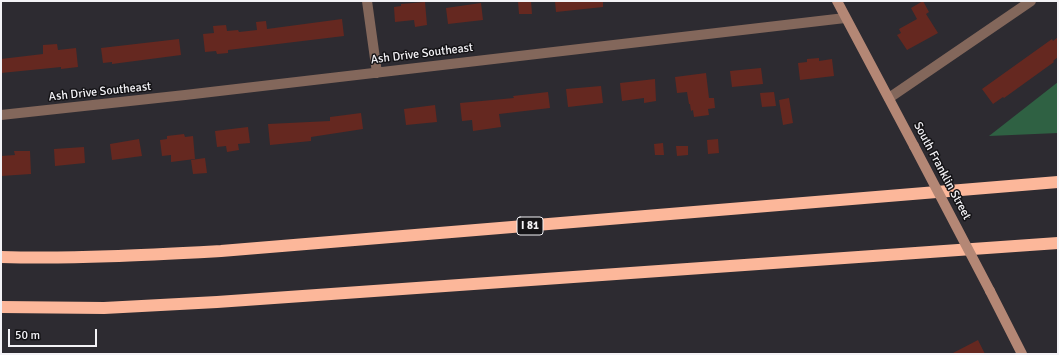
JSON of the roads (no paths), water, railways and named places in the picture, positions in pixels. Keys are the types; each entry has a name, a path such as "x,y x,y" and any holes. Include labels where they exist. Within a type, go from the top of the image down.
{"highway":[{"name":"I 81","path":"1,257 103,257 221,251 1058,182"},
{"path":"1,307 104,308 216,302 1058,243"}],"main road":[{"name":"South Franklin Street","path":"837,1 1022,354"}],"street":[{"path":"366,1 377,73"},
{"path":"888,98 1031,1"},
{"name":"Ash Drive Southeast","path":"1,115 377,73 845,18"}]}
